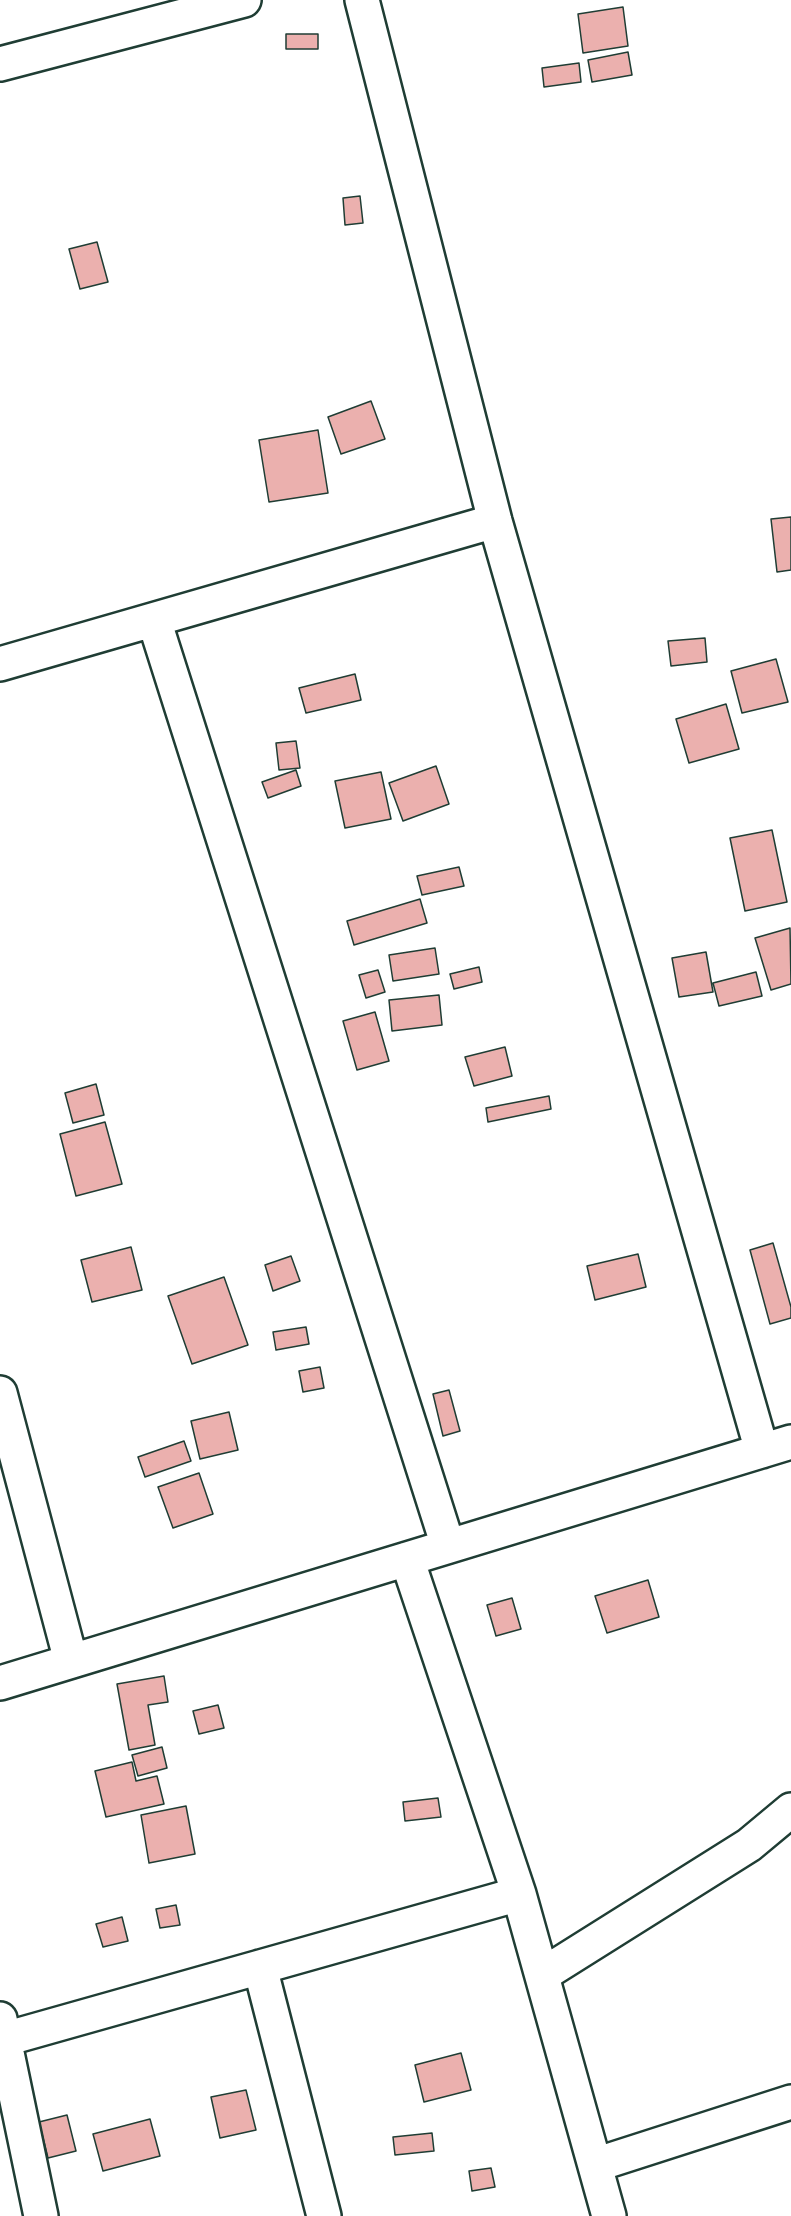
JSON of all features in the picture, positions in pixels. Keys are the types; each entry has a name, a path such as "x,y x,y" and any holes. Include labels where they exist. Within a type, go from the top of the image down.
{"street":[{"path":"0,64 244,0"},
{"path":"0,1683 777,1447 495,521 362,0"},
{"path":"0,664 495,521"},
{"path":"154,620 448,1546"},
{"path":"0,1392 71,1661"},
{"path":"407,1558 519,1893 609,2216"},
{"path":"542,1975 749,1845 791,1810"},
{"path":"41,2216 3,2028 260,1967 519,1893"},
{"path":"260,1967 324,2216"},
{"path":"595,2165 791,2102"}],"building":[{"path":"623,7 628,46 583,53 578,14"},
{"path":"286,34 318,34 318,49 286,49"},
{"path":"628,52 632,75 592,82 588,60"},
{"path":"579,63 581,82 544,87 542,68"},
{"path":"360,196 363,223 345,225 343,198"},
{"path":"97,242 108,282 80,289 69,249"},
{"path":"371,401 385,439 341,454 328,417"},
{"path":"318,430 328,493 269,502 259,440"},
{"path":"791,517 791,570 777,572 771,519"},
{"path":"705,638 707,662 671,666 668,641"},
{"path":"776,659 788,702 742,713 731,671"},
{"path":"355,674 361,700 306,713 299,688"},
{"path":"726,704 739,749 689,763 676,719"},
{"path":"296,741 300,768 279,770 276,743"},
{"path":"436,766 449,804 403,821 389,783"},
{"path":"296,770 301,786 268,798 262,782"},
{"path":"381,772 391,819 345,828 335,781"},
{"path":"772,830 787,902 745,911 730,838"},
{"path":"459,867 464,886 422,895 417,876"},
{"path":"420,899 427,923 354,945 347,921"},
{"path":"790,928 791,984 771,990 755,938"},
{"path":"435,948 439,974 393,981 389,955"},
{"path":"706,952 713,992 679,997 672,958"},
{"path":"479,967 482,982 454,989 450,974"},
{"path":"378,970 385,992 366,998 359,975"},
{"path":"756,972 762,996 719,1006 713,983"},
{"path":"439,995 442,1025 392,1031 389,1000"},
{"path":"375,1012 389,1061 357,1070 343,1021"},
{"path":"505,1047 512,1076 474,1086 465,1057"},
{"path":"96,1084 104,1115 73,1123 65,1093"},
{"path":"549,1096 551,1109 488,1122 486,1108"},
{"path":"105,1122 122,1184 76,1196 60,1134"},
{"path":"773,1243 791,1307 791,1318 770,1324 750,1250"},
{"path":"131,1247 142,1290 92,1302 81,1260"},
{"path":"638,1254 646,1287 595,1300 587,1266"},
{"path":"291,1256 300,1281 273,1291 265,1265"},
{"path":"224,1277 248,1345 192,1364 168,1296"},
{"path":"306,1327 309,1344 276,1350 273,1332"},
{"path":"320,1367 324,1388 303,1392 299,1371"},
{"path":"449,1390 460,1431 443,1436 433,1394"},
{"path":"229,1412 238,1450 200,1459 191,1421"},
{"path":"184,1441 191,1461 145,1477 138,1457"},
{"path":"199,1473 213,1514 173,1528 158,1487"},
{"path":"648,1580 659,1617 607,1633 595,1596"},
{"path":"512,1598 521,1629 496,1636 487,1605"},
{"path":"164,1676 168,1702 148,1705 155,1745 129,1750 117,1684"},
{"path":"218,1705 224,1728 199,1734 193,1711"},
{"path":"162,1747 167,1768 138,1776 132,1755"},
{"path":"132,1762 136,1781 157,1776 164,1804 106,1817 95,1771"},
{"path":"438,1798 441,1817 405,1821 403,1802"},
{"path":"186,1806 195,1854 149,1863 141,1815"},
{"path":"176,1905 180,1925 160,1928 156,1909"},
{"path":"122,1917 128,1941 103,1947 96,1924"},
{"path":"461,2053 471,2090 424,2102 415,2065"},
{"path":"246,2090 256,2130 220,2138 211,2097"},
{"path":"67,2115 76,2151 48,2158 39,2122"},
{"path":"150,2119 160,2156 103,2171 93,2134"},
{"path":"432,2133 434,2151 395,2155 393,2137"},
{"path":"491,2168 495,2187 472,2191 469,2171"}]}
